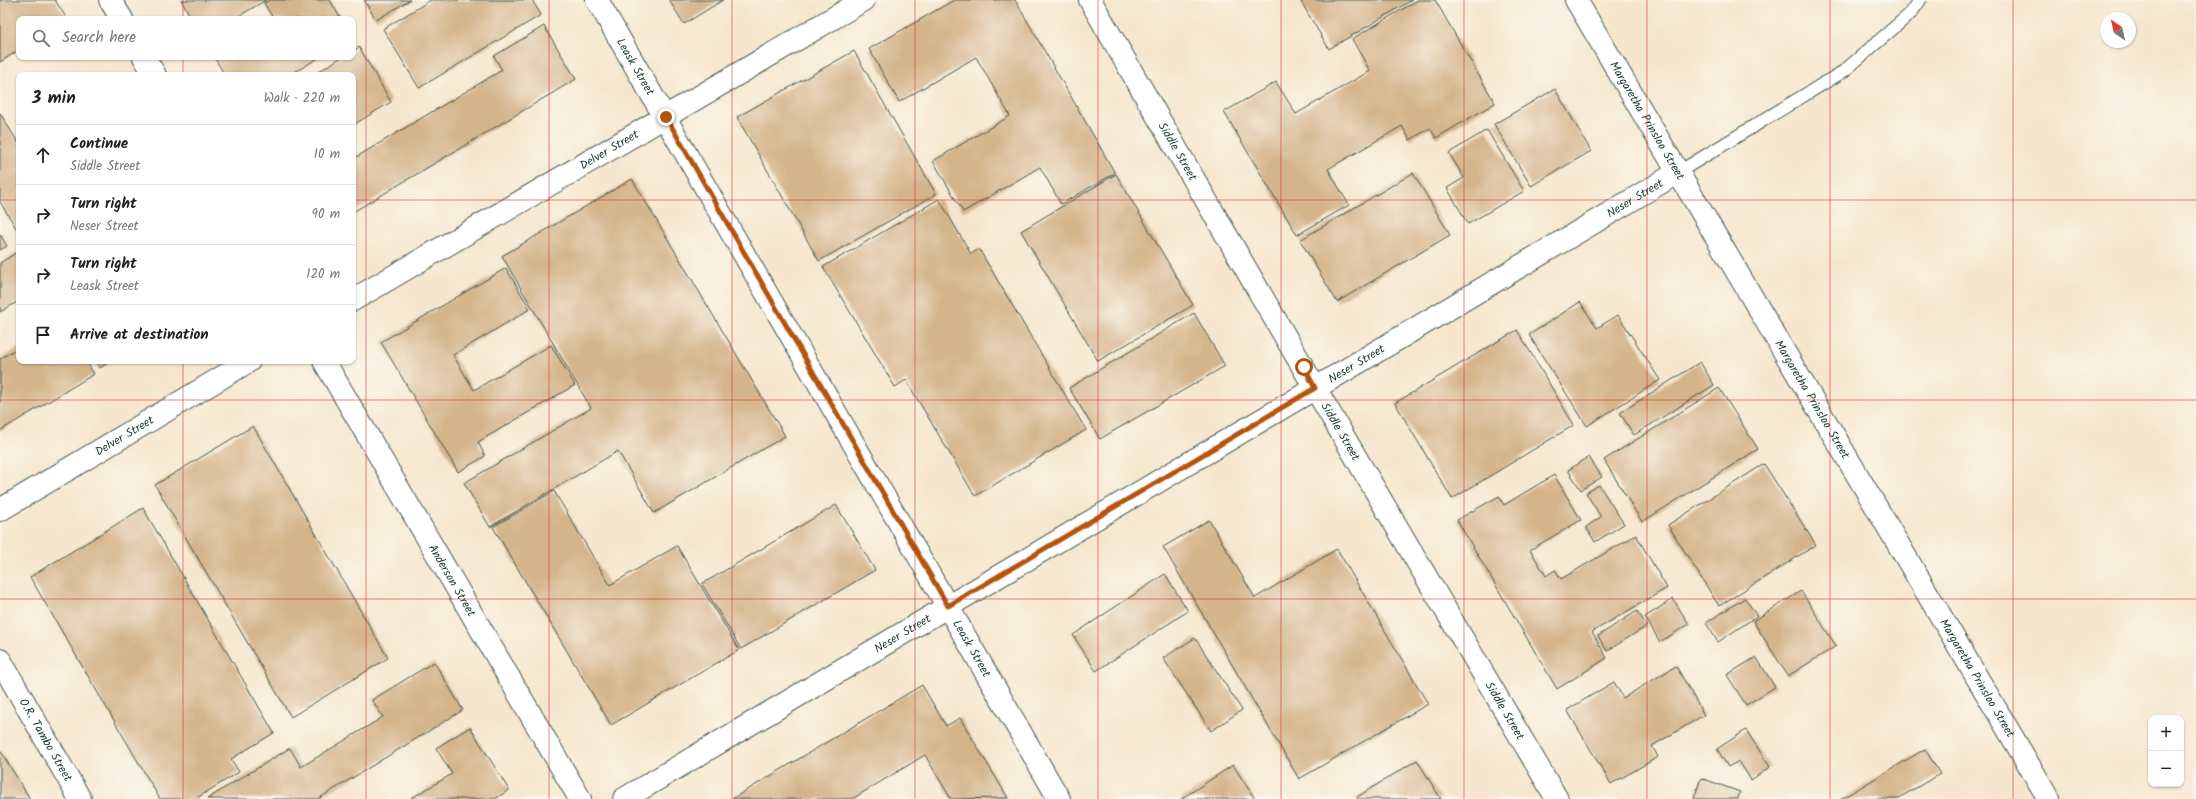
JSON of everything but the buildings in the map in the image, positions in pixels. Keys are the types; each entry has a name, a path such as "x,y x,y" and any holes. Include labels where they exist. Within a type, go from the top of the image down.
{"street":[{"path":"110,0 120,16"},
{"name":"Leask Street","path":"597,0 1059,799"},
{"name":"Delver Street","path":"356,298 864,0"},
{"name":"Siddle Street","path":"1090,0 1315,388 1557,799"},
{"name":"Margaretha Prinsloo Street","path":"1576,0 1677,173 2049,799"},
{"path":"146,60 152,72"},
{"name":"Neser Street","path":"624,799 1677,173"},
{"name":"Delver Street","path":"0,510 244,364"},
{"name":"Anderson Street","path":"326,364 580,799"},
{"name":"O.R. Tambo Street","path":"0,660 80,799"}],"lane":[{"path":"1677,173 1844,71 1911,14 1920,0"}],"route":[{"path":"666,117 948,606 1315,388 1304,367"}]}
